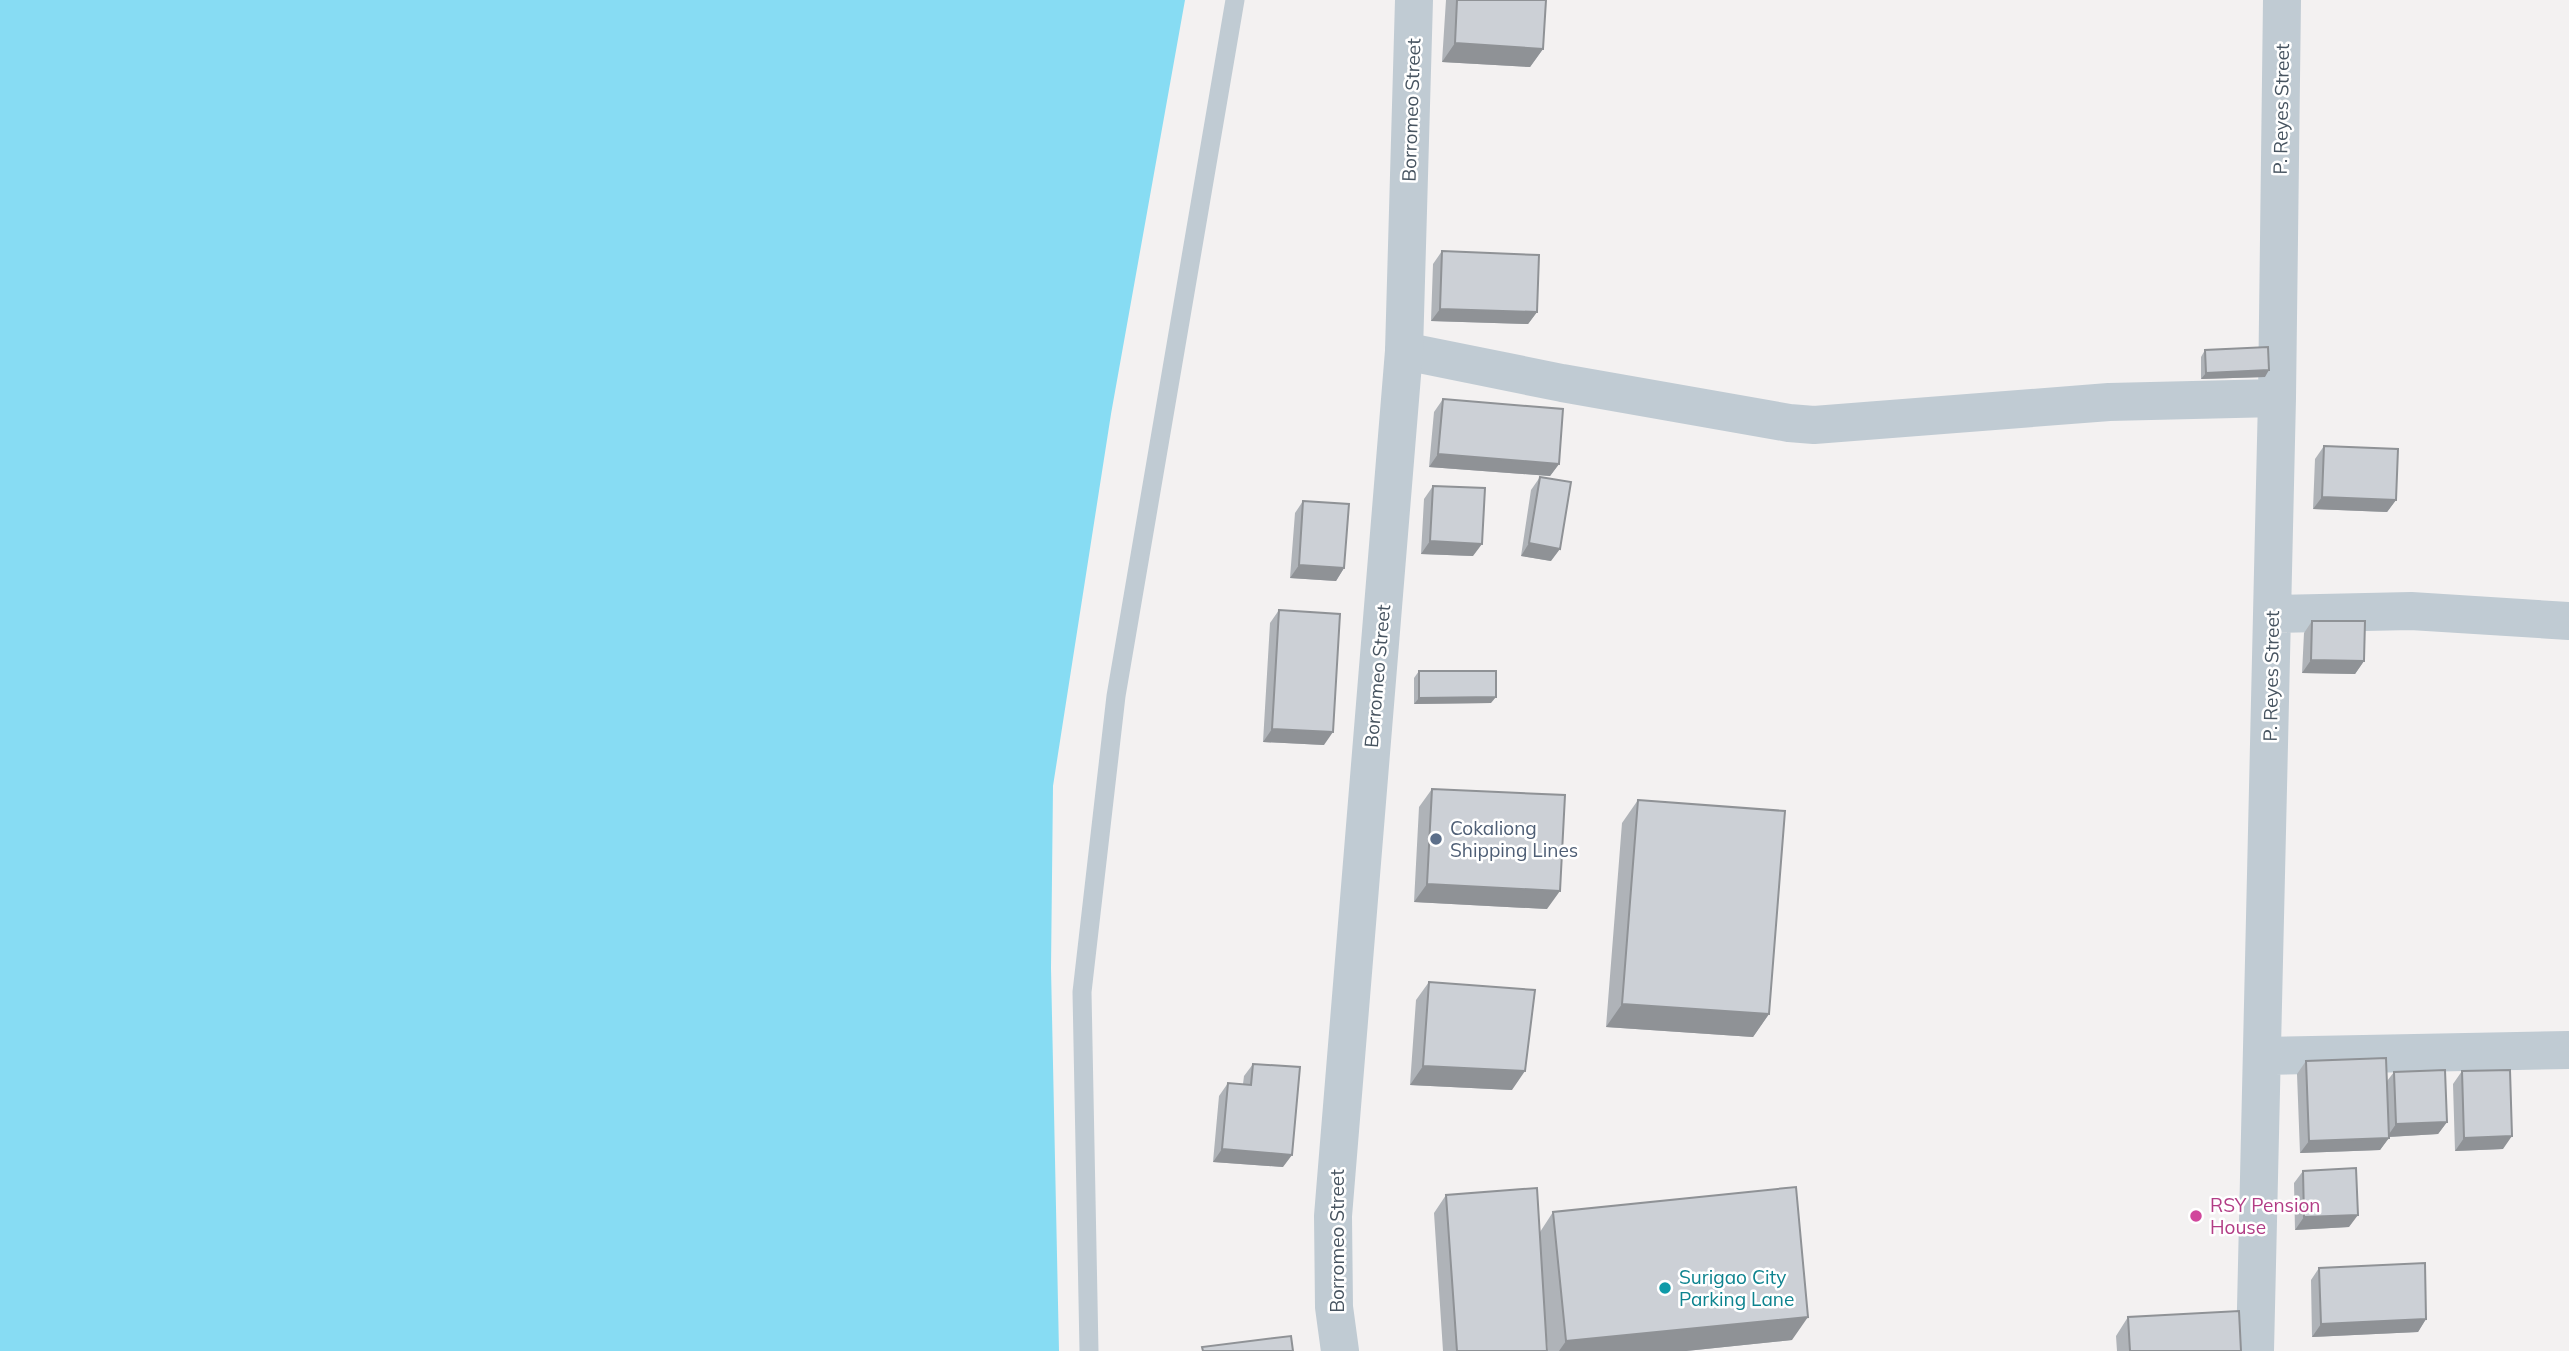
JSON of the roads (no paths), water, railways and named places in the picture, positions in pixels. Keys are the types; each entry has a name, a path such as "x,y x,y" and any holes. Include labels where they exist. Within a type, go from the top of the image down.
{"street":[{"name":"Borromeo Street","path":"1340,1351 1334,1307 1333,1216 1404,351 1414,0"},
{"name":"P. Reyes Street","path":"2255,1351 2277,398 2282,0"},
{"path":"1404,351 1562,383 1789,423 1814,425 2109,402 2277,398"},
{"path":"2272,614 2411,611 2569,621"},
{"path":"2262,1056 2569,1049"}],"lane":[{"path":"1089,1351 1083,979 1116,696 1235,0"}],"water":[{"path":"0,0 1185,0 1111,414 1053,786 1051,968 1059,1351 0,1351"}],"place":[{"name":"Cokaliong Shipping Lines","path":"1436,839"},
{"name":"RSY Pension House","path":"2196,1216"},
{"name":"Surigao City Parking Lane","path":"1665,1288"}]}
